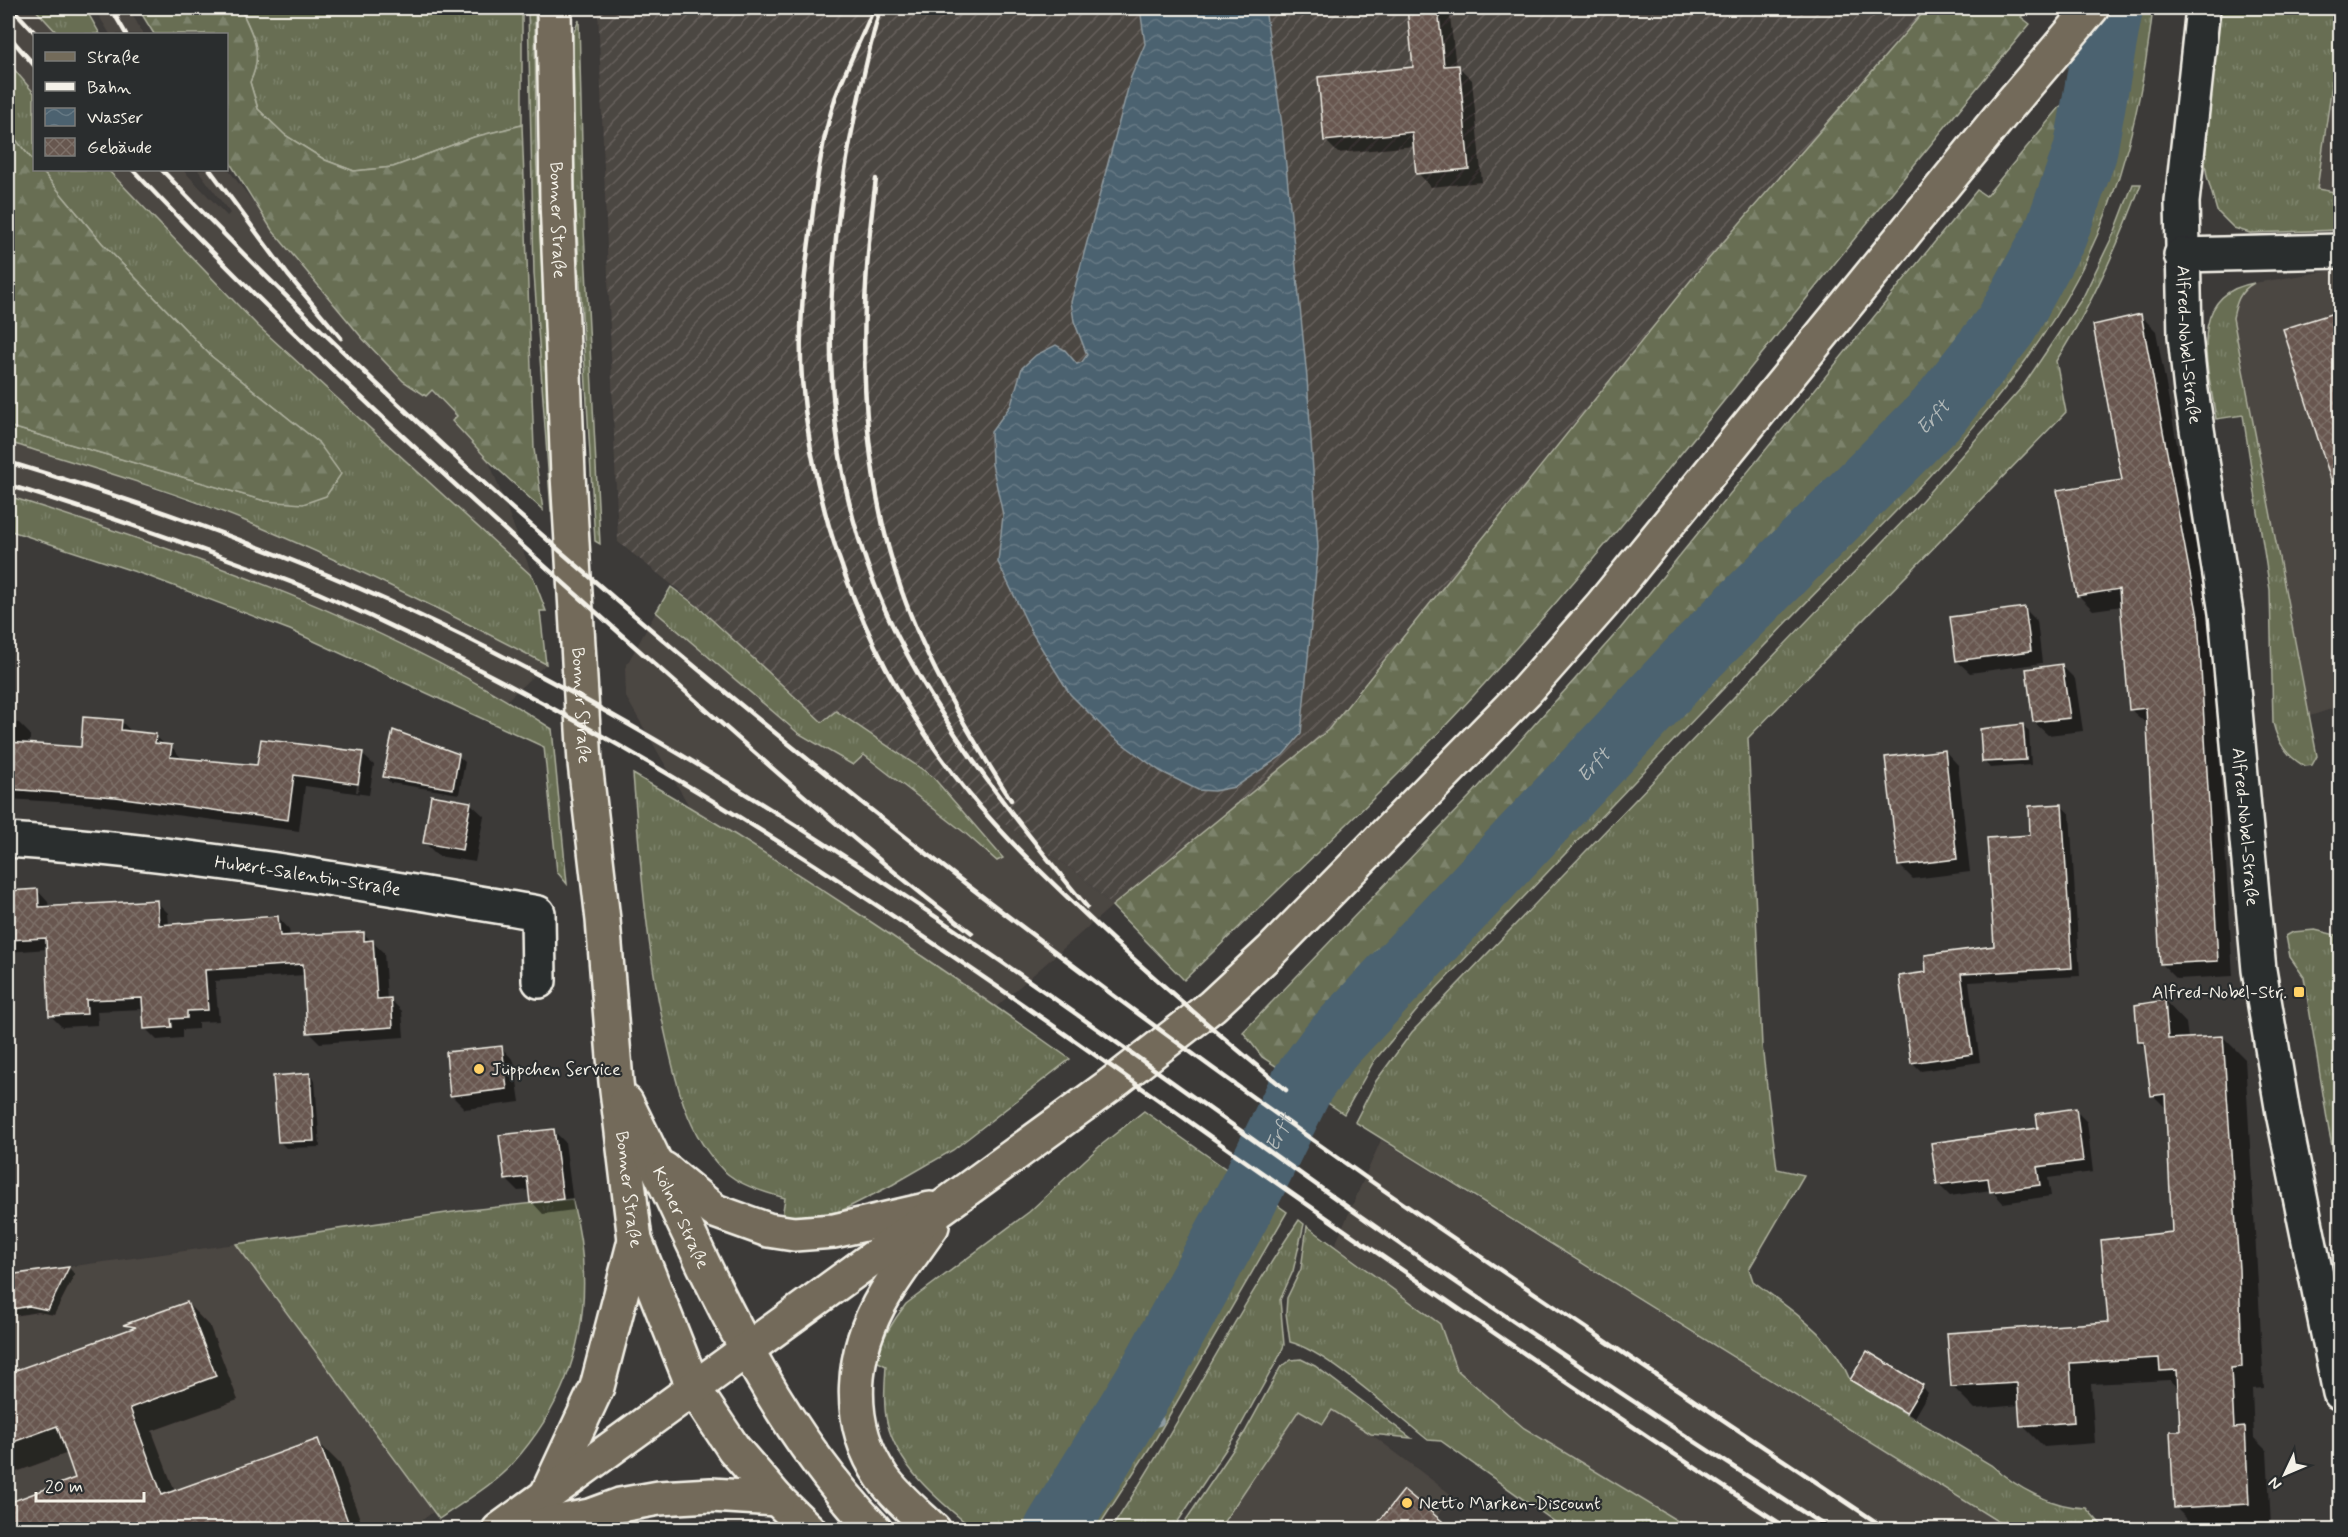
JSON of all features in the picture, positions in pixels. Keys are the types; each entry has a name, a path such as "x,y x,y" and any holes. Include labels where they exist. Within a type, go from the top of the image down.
{"main road":[{"name":"Bonner Straße","path":"554,8 557,199 576,625 585,763 603,920 616,1082 635,1240 694,1389"},
{"path":"499,1530 746,1353 1147,1058 1212,1006 1313,910 1526,691 1685,505 2001,115 2092,8"},
{"name":"Kölner Straße","path":"616,1082 746,1353 801,1441 854,1508 875,1530"},
{"path":"656,1162 715,1211 768,1230 794,1234 834,1231 947,1205"},
{"path":"933,1529 883,1478 870,1457 861,1435 856,1409 856,1375 864,1342 884,1296 947,1205"},
{"path":"546,1496 597,1387 635,1240"},
{"path":"694,1389 734,1449 777,1499 810,1530"},
{"path":"517,1530 590,1516 620,1505 659,1498 711,1495 777,1499"}],"street":[{"name":"Alfred-Nobel-Straße","path":"2203,8 2186,144 2181,255 2185,336 2191,391 2232,663 2257,953 2283,1113 2340,1393"},
{"name":"Alfred-Nobel-Straße","path":"2181,255 2340,251"},
{"name":"Hubert-Salentin-Straße","path":"8,840 197,858 538,913 539,981"}],"shaded area":[{"path":"8,8 34,8 57,33 33,33 33,92 8,62"},
{"path":"94,8 129,8 142,33 109,33"},
{"path":"598,8 1927,8 1699,270 1328,730 1112,906 1082,876 836,712 822,723 680,591 618,542"},
{"path":"2340,29 2340,193 2317,189"},
{"path":"228,169 297,259 457,416 452,422 489,461 533,577 257,325 109,171 184,171 227,216 230,213 199,171"},
{"path":"2340,269 2340,706 2310,716 2233,318 2236,301 2247,287 2254,283"},
{"path":"8,442 109,473 248,522 451,614 546,664 505,702 468,678 223,570 112,529 8,496"},
{"path":"656,612 798,733 853,765 863,755 965,833 997,861 932,776 1082,876 1112,906 996,1007 689,806 626,697 625,668"},
{"path":"1381,1140 2009,1529 1691,1529 1524,1428 1456,1369 1440,1324 1335,1245"},
{"path":"236,1244 433,1512 409,1530 8,1529 8,1275"},
{"path":"1299,1409 1332,1410 1371,1434 1453,1496 1437,1516 1453,1529 1219,1530"}],"green space":[{"path":"34,8 85,8 99,33 57,33"},
{"path":"138,8 240,8 255,44 256,62 250,82 258,109 285,135 325,160 354,171 393,167 474,137 522,125 534,449 543,510 489,461 452,421 457,416 432,390 426,396 403,381 363,339 272,230 228,160 228,33 153,33"},
{"path":"240,8 522,8 522,125 474,137 393,167 354,171 325,160 285,135 258,109 250,82 256,62 255,44"},
{"path":"528,8 535,8 536,150 554,511 551,511 534,273"},
{"path":"1927,8 2030,8 2021,17 2030,24 1693,439 1556,603 1413,760 1184,980 1112,906 1328,730 1699,270"},
{"path":"2144,8 2153,8 2143,78 2118,180 2093,246 2077,278 2050,325 2018,371 1983,415 1908,499 1430,995 1374,1061 1344,1114 1313,1093 1351,1046 1401,991 1471,922 1715,658 1879,495 1973,392 2010,346 2032,313 2088,200 2099,164 2110,46"},
{"path":"2221,8 2340,8 2340,29 2317,189 2340,193 2340,230 2250,233 2234,228 2217,211 2207,176 2203,148"},
{"path":"579,20 584,230 600,544 595,541 575,195 573,34"},
{"path":"8,62 33,92 33,161 8,130"},
{"path":"2090,71 2080,141 2070,181 2042,245 2009,303 1972,356 1886,452 1743,592 1483,870 1360,996 1291,1076 1262,1057 1243,1032 1473,793 1620,629 1977,190 1986,196"},
{"path":"8,130 33,161 33,171 42,171 102,243 211,356 318,442 341,474 326,496 303,504 265,501 8,426"},
{"path":"42,171 109,171 257,325 533,577 546,611 540,611 546,664 400,590 250,523 160,489 8,442 8,426 265,501 318,442 211,356 102,243"},
{"path":"2133,184 2141,184 2123,230 2093,297 2056,361 2066,412 1748,738 1762,1046 1777,1169 1804,1175 1749,1269 1753,1281 1821,1336 1842,1364 1850,1380 1991,1465 2035,1495 2060,1504 2086,1508 2105,1529 2010,1529 1355,1122 1376,1081 1412,1032 1908,516 2023,386 2083,297 2115,231"},
{"path":"2254,283 2239,298 2233,318 2317,756 2312,765 2304,766 2284,748 2277,737 2273,723 2270,590 2243,415 2216,419 2206,357 2209,318 2218,302 2232,290"},
{"path":"8,496 219,567 357,623 489,690 552,729 567,884 557,872 544,747 290,630 145,575 8,530"},
{"path":"671,587 697,606 822,722 836,711 932,776 1003,858 997,861 965,833 864,755 853,765 798,733 656,612"},
{"path":"633,774 800,875 1070,1059 953,1150 892,1185 841,1211 807,1217 782,1217 785,1198 745,1184 723,1170 699,1139 683,1104 668,1047 653,965 644,901"},
{"path":"2315,930 2340,936 2340,1184 2304,977 2290,957 2286,936 2293,932"},
{"path":"1144,1111 1287,1212 1156,1438 1097,1529 973,1529 933,1495 900,1454 887,1422 886,1366 874,1360 877,1352 896,1317 906,1304 1029,1212 1100,1146"},
{"path":"572,1199 580,1235 583,1306 578,1339 568,1372 554,1404 535,1435 512,1464 486,1487 439,1519 236,1244 460,1211"},
{"path":"1299,1220 1304,1224 1293,1271 1280,1300 1284,1345 1236,1434 1173,1529 1111,1529 1159,1453 1250,1296"},
{"path":"1307,1226 1440,1324 1456,1369 1524,1428 1691,1529 1565,1529 1441,1441 1428,1440 1380,1400 1323,1358 1290,1342 1286,1313 1287,1298 1301,1269"},
{"path":"1301,1359 1315,1366 1411,1438 1371,1434 1332,1410 1323,1424 1299,1410 1219,1529 1180,1529 1245,1432 1280,1368 1291,1360"}],"water":[{"path":"1140,8 1265,8 1282,125 1307,378 1318,548 1301,734 1283,755 1235,787 1214,791 1198,790 1160,771 1113,737 1070,694 1032,633 998,562 1003,515 992,464 991,432 1011,405 1022,368 1036,355 1056,345 1065,350 1077,364 1082,362 1087,355 1074,321 1071,302 1131,77 1145,44"}],"building":[{"path":"1407,8 1438,8 1444,66 1459,65 1469,169 1416,174 1412,132 1324,141 1318,77 1413,67"},
{"path":"2340,311 2340,488 2334,489 2283,329"},
{"path":"2141,314 2198,617 2218,961 2160,964 2146,708 2129,710 2119,589 2077,596 2057,490 2122,480 2093,325"},
{"path":"2025,607 2031,651 1956,661 1950,617"},
{"path":"2062,664 2070,718 2033,722 2026,669"},
{"path":"83,717 122,720 121,730 156,734 155,743 172,745 170,757 257,765 261,739 363,752 358,784 294,775 288,820 116,797 8,789 8,742 81,747"},
{"path":"2023,724 2026,760 1982,762 1980,729"},
{"path":"393,730 459,754 453,789 383,777"},
{"path":"1945,750 1957,859 1898,866 1885,757"},
{"path":"431,795 471,802 462,850 423,843"},
{"path":"2062,804 2072,968 1961,974 1972,1054 1911,1063 1899,976 1926,972 1925,955 1994,946 1987,838 2030,835 2029,806"},
{"path":"38,889 39,907 157,900 159,925 278,916 280,936 364,932 364,941 373,940 377,999 391,998 393,1027 307,1033 303,964 205,970 208,1010 187,1011 187,1018 171,1019 172,1027 144,1029 142,998 86,1000 87,1014 49,1016 46,938 8,940 8,891"},
{"path":"2165,1000 2168,1039 2223,1036 2239,1269 2242,1367 2231,1368 2234,1428 2245,1427 2249,1504 2174,1508 2170,1431 2180,1431 2177,1370 2160,1371 2159,1358 2070,1363 2074,1422 2020,1426 2017,1383 1951,1387 1947,1333 2108,1322 2101,1240 2172,1232 2165,1094 2151,1096 2144,1042 2138,1042 2135,1005"},
{"path":"502,1046 507,1089 450,1096 446,1052"},
{"path":"310,1073 314,1141 278,1142 273,1076"},
{"path":"2076,1108 2083,1161 2037,1167 2040,1185 1990,1192 1988,1178 1937,1185 1931,1143 2038,1128 2036,1114"},
{"path":"554,1129 563,1199 530,1203 527,1177 505,1180 499,1135"},
{"path":"69,1267 48,1310 29,1306 8,1310 8,1275"},
{"path":"187,1302 216,1376 130,1408 162,1495 318,1439 351,1530 8,1530 8,1503 75,1478 57,1426 8,1444 8,1373 136,1327 123,1325"},
{"path":"1867,1351 1923,1385 1906,1413 1850,1380"},
{"name":"Netto Marken-Discount","path":"1404,1490 1453,1530 1372,1530"}],"waterway":[{"name":"Erft","path":"1056,1530 1145,1384 1246,1199 1303,1083 1330,1046 1697,654 1939,411 2006,325 2055,235 2085,152 2111,8"},
{"path":"1114,1434 1159,1421"}],"railway":[{"path":"12,8 35,33"},
{"path":"111,8 125,33"},
{"path":"874,8 840,85 827,128 815,194 801,322 802,380 809,436 820,492 835,546 854,599 905,701 935,749 982,810 1054,884 1109,936 1183,1003 1286,1090"},
{"path":"878,16 845,171 835,249 831,328 834,406 845,483 865,559 896,633 916,670 937,706 984,775 1087,907"},
{"path":"8,35 33,64"},
{"path":"134,171 315,353 505,530 800,792 884,864 972,933"},
{"path":"163,171 300,310 442,445 588,576 738,703 891,826 1047,946 1205,1063 1365,1177 1560,1311 1888,1530"},
{"path":"211,171 288,275 341,338"},
{"path":"876,179 866,282 865,387 876,491 887,542 902,592 924,646 965,725 1011,800"},
{"path":"8,462 183,519 354,586 465,637 579,696 690,760 799,827 906,897 1012,969 1450,1278 1640,1406 1831,1530"},
{"path":"8,485 171,539 323,595 441,650 557,710 670,775 781,843 890,914 1426,1287 1790,1530"}],"place":[{"name":"Alfred-Nobel-Str.","path":"2299,992"},
{"name":"Jüppchen Service","path":"479,1069"},
{"name":"Netto Marken-Discount","path":"1407,1503"}]}
